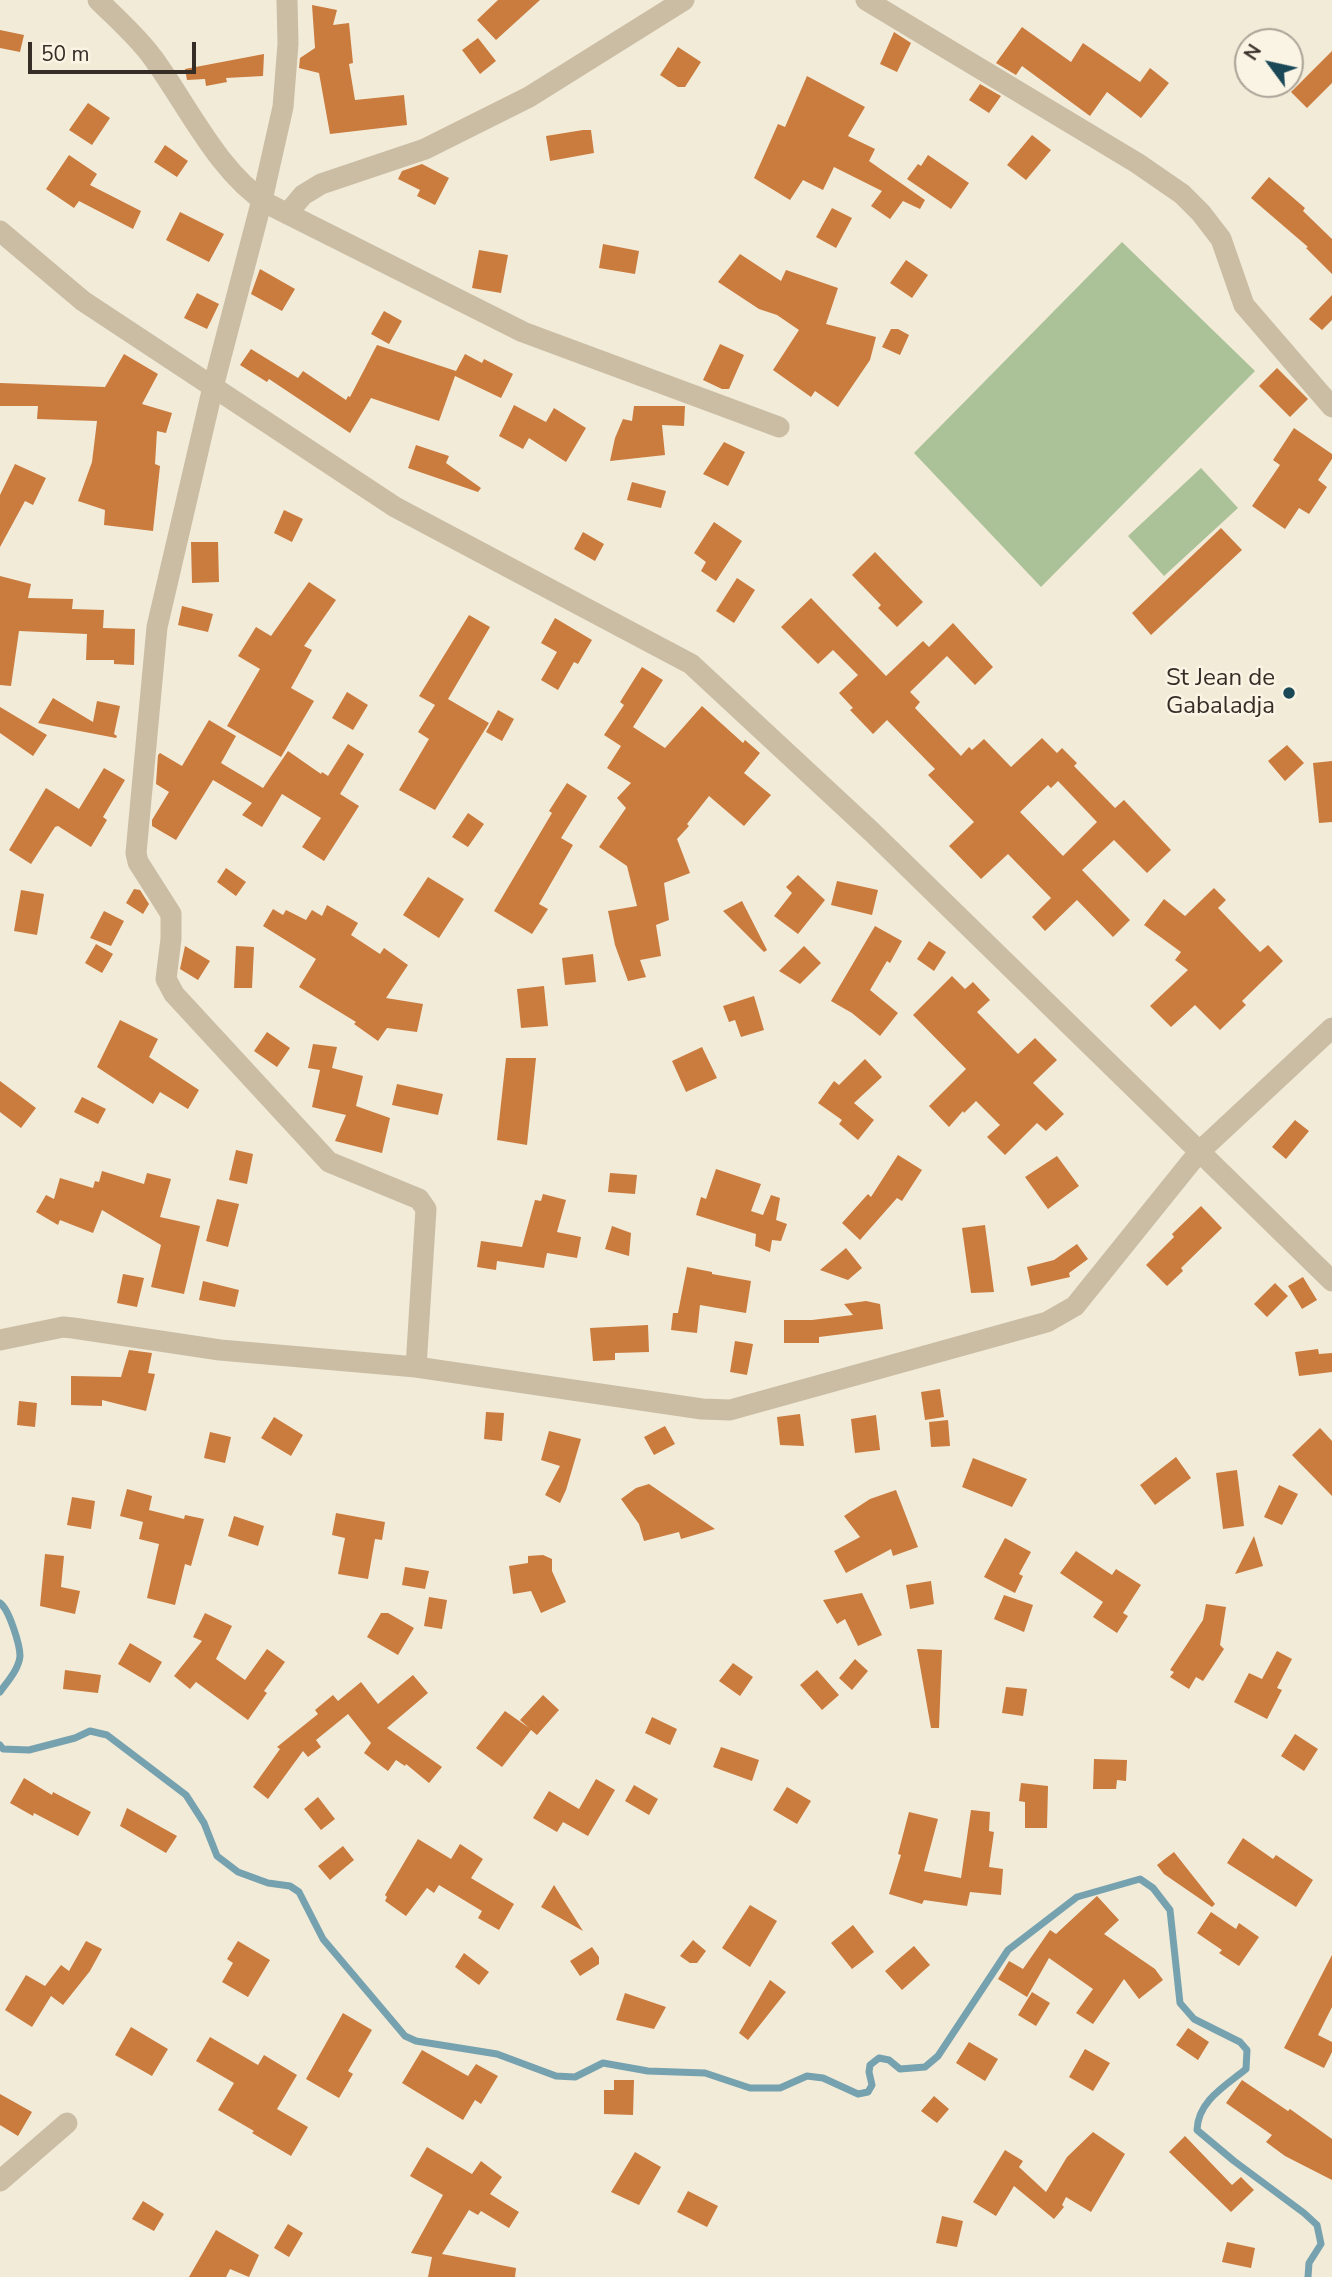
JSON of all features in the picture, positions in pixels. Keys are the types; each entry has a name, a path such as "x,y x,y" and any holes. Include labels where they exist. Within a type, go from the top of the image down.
{"street":[{"path":"98,0 137,38 152,57 234,176 262,200 523,331 779,427"},
{"path":"287,0 288,44 284,107 212,387 157,626 136,853 138,862 171,914 172,939 166,979 174,994 329,1162 419,1199 424,1204 426,1209 416,1367"},
{"path":"287,214 303,195 321,184 425,149 529,97 684,0"},
{"path":"866,0 1137,163 1182,194 1221,239 1244,305 1332,407"},
{"path":"0,231 83,301 410,516 660,645 691,664 873,833 1332,1281"},
{"path":"0,1340 63,1327 220,1350 416,1367 702,1409 730,1410 1047,1322 1062,1315 1075,1306 1199,1152 1332,1028"},
{"path":"0,2181 67,2123"}],"green space":[{"path":"1122,242 1255,371 1041,587 914,453"},
{"path":"1201,468 1238,508 1164,576 1128,536"}],"building":[{"path":"498,0 540,0 496,40 477,20"},
{"path":"312,5 337,10 333,25 349,23 353,63 349,64 355,100 404,95 407,125 330,134 319,73 299,68 300,58 315,48"},
{"path":"1022,27 1071,62 1083,43 1140,82 1150,68 1169,83 1141,118 1107,92 1090,116 1022,66 1016,75 996,63"},
{"path":"0,30 24,35 20,52 0,48"},
{"path":"894,32 911,43 897,72 880,64"},
{"path":"478,38 496,61 480,74 462,50"},
{"path":"678,47 701,62 685,87 678,87 660,75"},
{"path":"1332,51 1332,83 1307,108 1297,98 1304,98 1304,79"},
{"path":"264,54 263,76 226,78 227,82 206,86 205,79 187,80 185,69"},
{"path":"807,76 865,107 848,136 875,149 869,161 925,200 920,209 903,201 890,219 871,206 882,191 834,167 823,190 803,180 790,200 754,178 778,124 785,127"},
{"path":"980,84 1001,96 989,113 969,100"},
{"path":"88,103 110,118 92,145 69,130"},
{"path":"591,130 594,153 550,161 546,136"},
{"path":"1032,135 1051,150 1026,180 1007,165"},
{"path":"165,145 188,161 177,177 154,162"},
{"path":"69,155 97,174 90,185 141,211 133,229 79,201 74,208 46,189"},
{"path":"928,155 969,183 951,209 907,179"},
{"path":"422,164 449,178 435,205 417,196 420,190 398,179 402,171"},
{"path":"1269,177 1305,208 1303,211 1332,239 1332,274 1306,248 1308,247 1251,198"},
{"path":"832,208 852,218 836,248 816,237"},
{"path":"180,212 224,234 209,262 166,240"},
{"path":"603,244 639,251 635,274 599,268"},
{"path":"479,250 508,255 501,293 472,288"},
{"path":"740,254 781,281 786,270 838,288 826,324 876,337 870,360 838,407 815,391 811,397 773,370 799,330 777,315 759,309 718,282"},
{"path":"906,260 928,275 912,298 890,283"},
{"path":"260,269 295,289 282,311 251,294"},
{"path":"197,293 219,304 207,329 184,318"},
{"path":"1332,295 1332,320 1322,330 1309,319"},
{"path":"384,311 402,321 389,344 371,334"},
{"path":"891,329 898,329 909,335 900,355 882,347"},
{"path":"720,344 744,355 729,389 722,389 703,380"},
{"path":"377,345 456,371 465,354 482,363 484,359 513,374 501,398 455,376 439,421 371,398 350,433 269,379 267,382 240,365 251,349 298,378 303,371 346,400"},
{"path":"124,354 158,374 142,404 172,413 166,433 157,431 155,464 160,466 153,531 104,525 105,510 78,501 92,462 97,421 37,419 38,406 0,406 0,383 105,387"},
{"path":"1277,368 1308,399 1290,417 1259,386"},
{"path":"514,405 546,422 554,408 586,428 566,462 529,438 523,449 499,436"},
{"path":"634,406 685,406 684,426 662,425 665,455 610,461 623,419 632,421"},
{"path":"1294,428 1332,454 1332,459 1318,480 1327,487 1309,514 1299,508 1285,529 1252,506 1280,465 1273,460"},
{"path":"724,442 745,452 728,486 703,474"},
{"path":"416,445 449,456 446,463 481,488 478,492 408,468"},
{"path":"15,464 46,478 33,505 25,501 0,547 0,495"},
{"path":"632,482 666,491 661,508 627,500"},
{"path":"284,510 303,519 292,542 274,533"},
{"path":"714,522 742,541 716,581 701,571 706,562 694,553"},
{"path":"1221,528 1242,550 1151,635 1132,613"},
{"path":"583,532 604,544 595,561 574,549"},
{"path":"191,542 218,542 219,582 192,583"},
{"path":"875,552 923,602 897,627 878,608 881,605 852,575"},
{"path":"0,576 31,584 28,598 73,599 72,609 104,610 103,628 135,629 134,665 114,664 114,660 86,660 87,634 19,631 11,686 0,685"},
{"path":"737,578 755,590 734,623 716,611"},
{"path":"309,582 336,600 304,646 312,650 291,688 314,701 281,757 227,726 260,669 238,656 256,627 271,636"},
{"path":"811,598 886,676 923,641 929,647 953,623 993,667 975,685 947,656 910,692 920,702 915,708 961,756 969,747 972,750 984,739 1011,767 1042,738 1057,753 1062,748 1077,763 1074,766 1115,808 1124,800 1171,850 1147,873 1114,840 1082,870 1130,920 1113,937 1077,900 1045,931 1032,917 1051,898 1008,854 981,879 949,846 974,822 928,775 935,769 887,720 873,734 850,710 853,708 839,693 858,675 833,650 818,664 781,627","holes":["1058,781 1097,822 1063,856 1020,812 1048,785 1051,788"]},
{"path":"182,606 213,614 208,632 178,625"},
{"path":"469,615 490,627 448,699 489,723 435,810 399,790 429,739 418,732 435,705 419,696"},
{"path":"555,618 592,640 578,664 574,662 558,690 541,680 557,652 541,643"},
{"path":"642,667 663,680 633,727 665,748 702,706 743,743 745,740 760,753 744,773 771,795 744,826 709,796 687,824 689,826 677,839 690,873 664,883 669,920 656,925 661,956 640,960 646,977 628,981 615,945 608,911 637,906 627,866 599,847 626,808 617,798 631,783 607,768 621,746 604,735 624,705 620,702"},
{"path":"347,692 368,705 353,730 332,718"},
{"path":"53,698 93,722 97,701 120,706 114,734 116,738 38,723"},
{"path":"0,707 47,735 33,756 0,733"},
{"path":"498,710 514,719 502,741 486,732"},
{"path":"209,720 236,736 221,763 263,788 288,751 328,776 348,744 364,754 340,794 359,806 324,861 302,847 321,818 282,794 262,827 242,815 252,803 213,780 176,840 152,826 152,820 169,792 156,784 158,755 160,753 182,766"},
{"path":"1287,745 1304,763 1285,781 1268,761"},
{"path":"1332,761 1332,822 1319,823 1313,763"},
{"path":"104,768 125,780 103,817 107,820 91,847 58,826 31,864 9,850 46,788 79,809"},
{"path":"567,783 587,796 561,838 573,845 539,904 548,909 532,934 494,911"},
{"path":"468,813 484,824 468,847 452,837"},
{"path":"226,868 246,882 236,896 217,882"},
{"path":"798,875 825,900 798,934 774,916 792,893 786,887"},
{"path":"428,877 464,899 439,938 403,915"},
{"path":"837,881 878,890 872,915 831,905"},
{"path":"1214,888 1226,900 1218,908 1260,952 1268,945 1283,961 1242,1001 1246,1005 1220,1030 1195,1005 1171,1027 1150,1006 1188,970 1175,960 1181,952 1144,925 1164,899 1185,916"},
{"path":"134,889 140,890 149,904 143,914 126,903"},
{"path":"21,890 44,894 37,935 14,931"},
{"path":"742,901 767,950 764,952 723,911"},
{"path":"327,905 358,923 351,935 380,954 384,948 408,965 386,998 423,1004 417,1032 387,1028 378,1041 354,1024 356,1022 299,987 316,959 263,926 273,909 283,915 286,910 306,920 312,910 322,916"},
{"path":"104,911 124,921 111,946 90,938"},
{"path":"875,926 902,941 870,990 898,1013 880,1036 852,1013 831,1001"},
{"path":"929,941 946,952 934,971 917,959"},
{"path":"96,944 113,954 102,973 85,963"},
{"path":"185,946 210,961 198,980 180,969"},
{"path":"236,946 254,947 252,988 234,988"},
{"path":"804,946 821,963 800,984 779,971"},
{"path":"593,954 596,982 565,985 562,958"},
{"path":"952,976 965,989 973,982 990,1000 977,1012 1018,1054 1035,1038 1057,1060 1033,1083 1064,1114 1046,1131 1037,1123 1005,1155 987,1137 1000,1125 976,1101 949,1127 929,1106 966,1069 913,1015"},
{"path":"544,986 548,1026 521,1028 517,989"},
{"path":"754,996 764,1030 741,1037 735,1020 729,1022 723,1006"},
{"path":"120,1020 158,1039 149,1057 199,1090 188,1109 160,1092 153,1104 97,1067"},
{"path":"267,1032 290,1048 277,1067 254,1051"},
{"path":"313,1044 337,1047 332,1068 363,1076 356,1106 390,1118 382,1153 335,1141 346,1115 312,1107 320,1070 308,1068"},
{"path":"702,1047 717,1078 686,1092 672,1061"},
{"path":"506,1058 536,1058 527,1145 497,1140"},
{"path":"865,1059 882,1077 854,1103 874,1120 858,1140 839,1124 842,1120 818,1103 834,1081 839,1085"},
{"path":"0,1081 36,1108 21,1128 0,1112"},
{"path":"397,1084 443,1094 438,1115 392,1105"},
{"path":"82,1097 106,1109 98,1124 74,1112"},
{"path":"1295,1120 1309,1131 1286,1159 1272,1147"},
{"path":"236,1150 253,1154 247,1184 229,1180"},
{"path":"898,1155 922,1170 902,1201 897,1198 860,1240 842,1223 868,1194 871,1197"},
{"path":"1057,1156 1079,1186 1048,1209 1025,1177"},
{"path":"716,1169 761,1184 751,1211 763,1215 771,1195 780,1198 776,1220 787,1224 781,1241 772,1240 770,1252 755,1246 756,1234 696,1215 701,1197 706,1199"},
{"path":"102,1171 144,1184 147,1173 171,1179 160,1217 200,1226 184,1294 151,1287 161,1245 102,1210 93,1233 60,1220 58,1225 36,1212 46,1195 54,1199 60,1178 93,1188 95,1181 99,1182"},
{"path":"610,1173 637,1175 635,1194 608,1192"},
{"path":"543,1194 566,1200 557,1232 581,1237 577,1258 547,1253 544,1268 497,1261 496,1270 477,1267 481,1241 522,1247 535,1200 541,1201"},
{"path":"217,1199 239,1204 228,1247 206,1241"},
{"path":"1201,1206 1222,1228 1181,1268 1183,1271 1167,1286 1146,1265 1174,1237 1172,1234"},
{"path":"985,1225 994,1292 971,1293 962,1228"},
{"path":"612,1226 631,1233 629,1256 605,1249"},
{"path":"1077,1244 1088,1259 1069,1273 1070,1277 1031,1286 1027,1267 1054,1260"},
{"path":"846,1248 862,1268 848,1280 820,1270"},
{"path":"687,1267 751,1281 746,1313 700,1305 697,1333 671,1330 673,1313 678,1313"},
{"path":"123,1274 144,1278 137,1307 117,1303"},
{"path":"1303,1277 1317,1300 1302,1309 1288,1286"},
{"path":"203,1281 239,1290 235,1307 199,1300"},
{"path":"1275,1283 1288,1296 1267,1317 1254,1304"},
{"path":"866,1301 880,1304 883,1329 819,1337 819,1343 784,1343 784,1320 853,1315 844,1304"},
{"path":"648,1325 649,1352 615,1353 615,1360 593,1361 590,1328"},
{"path":"735,1341 753,1344 747,1375 730,1372"},
{"path":"1318,1349 1319,1354 1332,1353 1332,1372 1299,1376 1295,1352"},
{"path":"129,1350 152,1353 148,1373 155,1374 146,1411 102,1400 102,1406 71,1405 71,1376 121,1377"},
{"path":"940,1389 944,1417 925,1420 921,1392"},
{"path":"19,1401 37,1403 35,1427 17,1425"},
{"path":"486,1412 504,1413 502,1441 484,1439"},
{"path":"800,1414 804,1446 780,1445 777,1417"},
{"path":"876,1415 880,1450 855,1453 851,1419"},
{"path":"274,1417 303,1435 291,1456 261,1438"},
{"path":"948,1420 950,1446 931,1447 929,1422"},
{"path":"665,1426 675,1444 654,1455 644,1437"},
{"path":"1320,1428 1332,1441 1332,1496 1292,1455"},
{"path":"549,1431 581,1439 560,1503 545,1495 560,1466 541,1460"},
{"path":"210,1432 231,1437 225,1463 204,1458"},
{"path":"1176,1457 1191,1478 1155,1505 1140,1485"},
{"path":"973,1458 1027,1479 1012,1507 962,1487"},
{"path":"1237,1470 1244,1526 1223,1529 1216,1473"},
{"path":"649,1484 715,1529 681,1539 679,1532 644,1541 639,1524 621,1499 636,1488"},
{"path":"1279,1485 1298,1494 1282,1525 1264,1517"},
{"path":"127,1489 152,1496 149,1510 184,1519 185,1515 204,1519 191,1566 185,1564 175,1605 147,1598 159,1544 139,1539 143,1522 120,1516"},
{"path":"896,1490 918,1547 893,1556 891,1549 846,1573 834,1551 860,1537 844,1516 870,1499"},
{"path":"72,1497 95,1501 91,1529 67,1525"},
{"path":"336,1513 385,1522 382,1540 375,1539 368,1579 338,1574 345,1538 332,1535"},
{"path":"234,1516 264,1526 258,1546 228,1536"},
{"path":"1254,1536 1263,1566 1235,1574"},
{"path":"1005,1538 1031,1552 1019,1574 1023,1576 1015,1593 984,1577"},
{"path":"1076,1551 1112,1575 1116,1569 1141,1585 1123,1613 1128,1616 1117,1633 1093,1617 1103,1602 1060,1573"},
{"path":"45,1554 64,1556 61,1587 80,1591 75,1614 40,1606"},
{"path":"543,1555 552,1559 552,1571 566,1602 541,1613 531,1591 513,1594 509,1566 528,1563 528,1556"},
{"path":"405,1567 429,1571 425,1589 402,1585"},
{"path":"931,1581 934,1604 910,1609 906,1585"},
{"path":"862,1593 882,1635 858,1646 845,1619 837,1624 823,1600"},
{"path":"1004,1595 1033,1605 1024,1632 994,1619"},
{"path":"429,1597 447,1600 442,1629 424,1626"},
{"path":"1206,1604 1226,1607 1220,1645 1224,1649 1203,1681 1196,1677 1189,1689 1170,1677 1174,1672 1170,1670 1203,1620"},
{"path":"205,1613 232,1626 216,1659 245,1680 267,1649 285,1662 264,1691 267,1693 248,1720 196,1682 190,1689 174,1676 202,1641 193,1637"},
{"path":"381,1613 388,1613 414,1628 398,1655 367,1637"},
{"path":"130,1643 162,1662 150,1683 118,1664"},
{"path":"917,1649 942,1650 939,1728 931,1728"},
{"path":"1277,1651 1292,1659 1277,1688 1282,1690 1267,1719 1234,1702 1249,1673 1262,1679"},
{"path":"855,1659 868,1671 852,1690 839,1678"},
{"path":"733,1663 753,1677 740,1696 719,1681"},
{"path":"65,1670 101,1675 98,1693 63,1689"},
{"path":"817,1670 839,1695 822,1710 800,1685"},
{"path":"413,1675 428,1693 387,1728 442,1767 429,1783 406,1764 405,1766 396,1760 388,1771 364,1753 371,1743 348,1714 316,1740 321,1747 308,1757 303,1751 268,1799 253,1787 280,1749 277,1747 318,1714 315,1710 333,1695 338,1701 361,1682 378,1704"},
{"path":"1006,1687 1027,1689 1023,1716 1002,1713"},
{"path":"543,1695 559,1710 537,1735 531,1730 502,1767 476,1748 505,1711 529,1728 520,1720"},
{"path":"652,1717 677,1729 670,1745 645,1733"},
{"path":"1295,1734 1318,1749 1304,1771 1281,1756"},
{"path":"721,1747 759,1760 752,1781 713,1767"},
{"path":"1094,1759 1127,1760 1126,1781 1117,1780 1116,1789 1093,1789"},
{"path":"24,1778 52,1795 53,1792 91,1812 78,1836 10,1803"},
{"path":"596,1779 615,1790 588,1836 563,1822 557,1832 533,1818 549,1791 579,1809"},
{"path":"1021,1783 1048,1786 1047,1828 1025,1828 1025,1802 1019,1801"},
{"path":"634,1785 658,1799 649,1815 625,1801"},
{"path":"787,1787 811,1801 797,1824 773,1810"},
{"path":"318,1797 335,1819 321,1830 304,1809"},
{"path":"127,1808 177,1836 166,1853 120,1826"},
{"path":"971,1810 990,1812 989,1831 994,1832 989,1867 1003,1869 1001,1895 970,1892 967,1906 924,1900 922,1904 889,1894 901,1855 898,1854 909,1812 938,1819 924,1871 961,1878"},
{"path":"1243,1838 1273,1859 1276,1855 1313,1880 1296,1907 1227,1863"},
{"path":"418,1839 451,1859 460,1844 483,1859 471,1878 514,1904 499,1930 478,1918 482,1911 439,1885 434,1893 427,1888 406,1916 385,1901 385,1895"},
{"path":"343,1846 354,1860 330,1880 318,1866"},
{"path":"1174,1852 1215,1904 1212,1907 1164,1874 1157,1865"},
{"path":"554,1885 583,1931 541,1907"},
{"path":"1097,1896 1119,1920 1104,1934 1155,1969 1163,1980 1139,1999 1124,1979 1093,2024 1076,2013 1093,1989 1049,1958 1027,1997 998,1979 1009,1961 1023,1969 1050,1930 1056,1934"},
{"path":"750,1905 777,1921 750,1967 722,1948"},
{"path":"1211,1912 1236,1929 1239,1923 1259,1937 1239,1966 1219,1953 1222,1950 1197,1933"},
{"path":"853,1925 874,1952 852,1969 831,1943"},
{"path":"693,1940 706,1951 697,1963 690,1963 680,1956"},
{"path":"86,1941 102,1949 90,1971 63,2005 51,1996 32,2027 5,2010 26,1975 45,1986 61,1965 69,1971"},
{"path":"238,1941 270,1960 248,1997 222,1982 233,1963 227,1959"},
{"path":"914,1946 930,1965 902,1990 885,1971"},
{"path":"592,1947 599,1957 599,1964 580,1976 570,1961"},
{"path":"464,1953 489,1972 479,1985 455,1967"},
{"path":"1332,1955 1332,2007 1318,2035 1332,2042 1332,2052 1324,2068 1284,2048"},
{"path":"770,1980 786,1992 748,2040 739,2033"},
{"path":"1032,1992 1050,2003 1036,2026 1018,2015"},
{"path":"625,1993 666,2007 654,2029 616,2020"},
{"path":"343,2013 372,2030 348,2071 353,2074 339,2098 306,2079"},
{"path":"131,2027 168,2049 152,2076 115,2055"},
{"path":"1188,2028 1209,2042 1198,2060 1176,2045"},
{"path":"210,2037 258,2065 264,2055 297,2075 277,2109 308,2127 291,2156 218,2110 234,2083 196,2061"},
{"path":"969,2042 998,2059 985,2081 956,2063"},
{"path":"1085,2049 1110,2063 1093,2091 1069,2077"},
{"path":"422,2050 468,2076 476,2064 498,2076 481,2104 475,2100 463,2120 402,2083"},
{"path":"614,2080 634,2080 633,2115 604,2114 604,2090 614,2090"},
{"path":"1242,2080 1332,2139 1332,2180 1285,2156 1266,2142 1272,2135 1226,2103"},
{"path":"0,2094 32,2112 18,2136 0,2125"},
{"path":"934,2096 949,2109 937,2123 921,2111"},
{"path":"1093,2132 1125,2154 1091,2212 1066,2197 1062,2205 1064,2207 1054,2219 1014,2186 996,2216 973,2202 1005,2150 1023,2161 1019,2167 1046,2192 1067,2157"},
{"path":"1185,2136 1232,2185 1241,2177 1254,2190 1231,2212 1169,2152"},
{"path":"427,2147 472,2174 481,2161 502,2177 490,2194 519,2212 509,2228 481,2211 478,2215 469,2210 442,2254 516,2268 515,2277 428,2277 432,2257 411,2253 443,2195 410,2176"},
{"path":"635,2152 661,2167 639,2205 611,2192"},
{"path":"688,2191 718,2206 707,2227 677,2212"},
{"path":"143,2201 164,2214 154,2231 132,2219"},
{"path":"942,2216 963,2221 957,2247 936,2243"},
{"path":"288,2224 303,2233 289,2257 274,2248"},
{"path":"216,2230 259,2255 249,2277 230,2269 226,2277 189,2277"},
{"path":"1227,2242 1255,2248 1251,2268 1222,2262"}],"waterway":[{"path":"0,1603 7,1612 20,1656 15,1670 0,1692"},
{"path":"0,1745 3,1749 29,1750 75,1738 90,1731 107,1735 186,1795 204,1823 217,1856 238,1872 268,1883 290,1886 299,1892 323,1939 405,2036 416,2041 497,2054 556,2076 575,2077 603,2063 648,2071 705,2073 750,2088 780,2088 807,2076 823,2078 858,2094 868,2092 872,2085 870,2065 879,2058 889,2060 900,2069 925,2067 938,2056 1008,1950 1077,1897 1140,1879 1153,1888 1170,1910 1180,2003 1194,2019 1240,2042 1247,2050 1246,2069 1207,2102 1197,2130 1317,2225 1321,2244 1309,2263 1308,2277"}],"place":[{"name":"St Jean de Gabaladja","path":"1289,693"}]}
